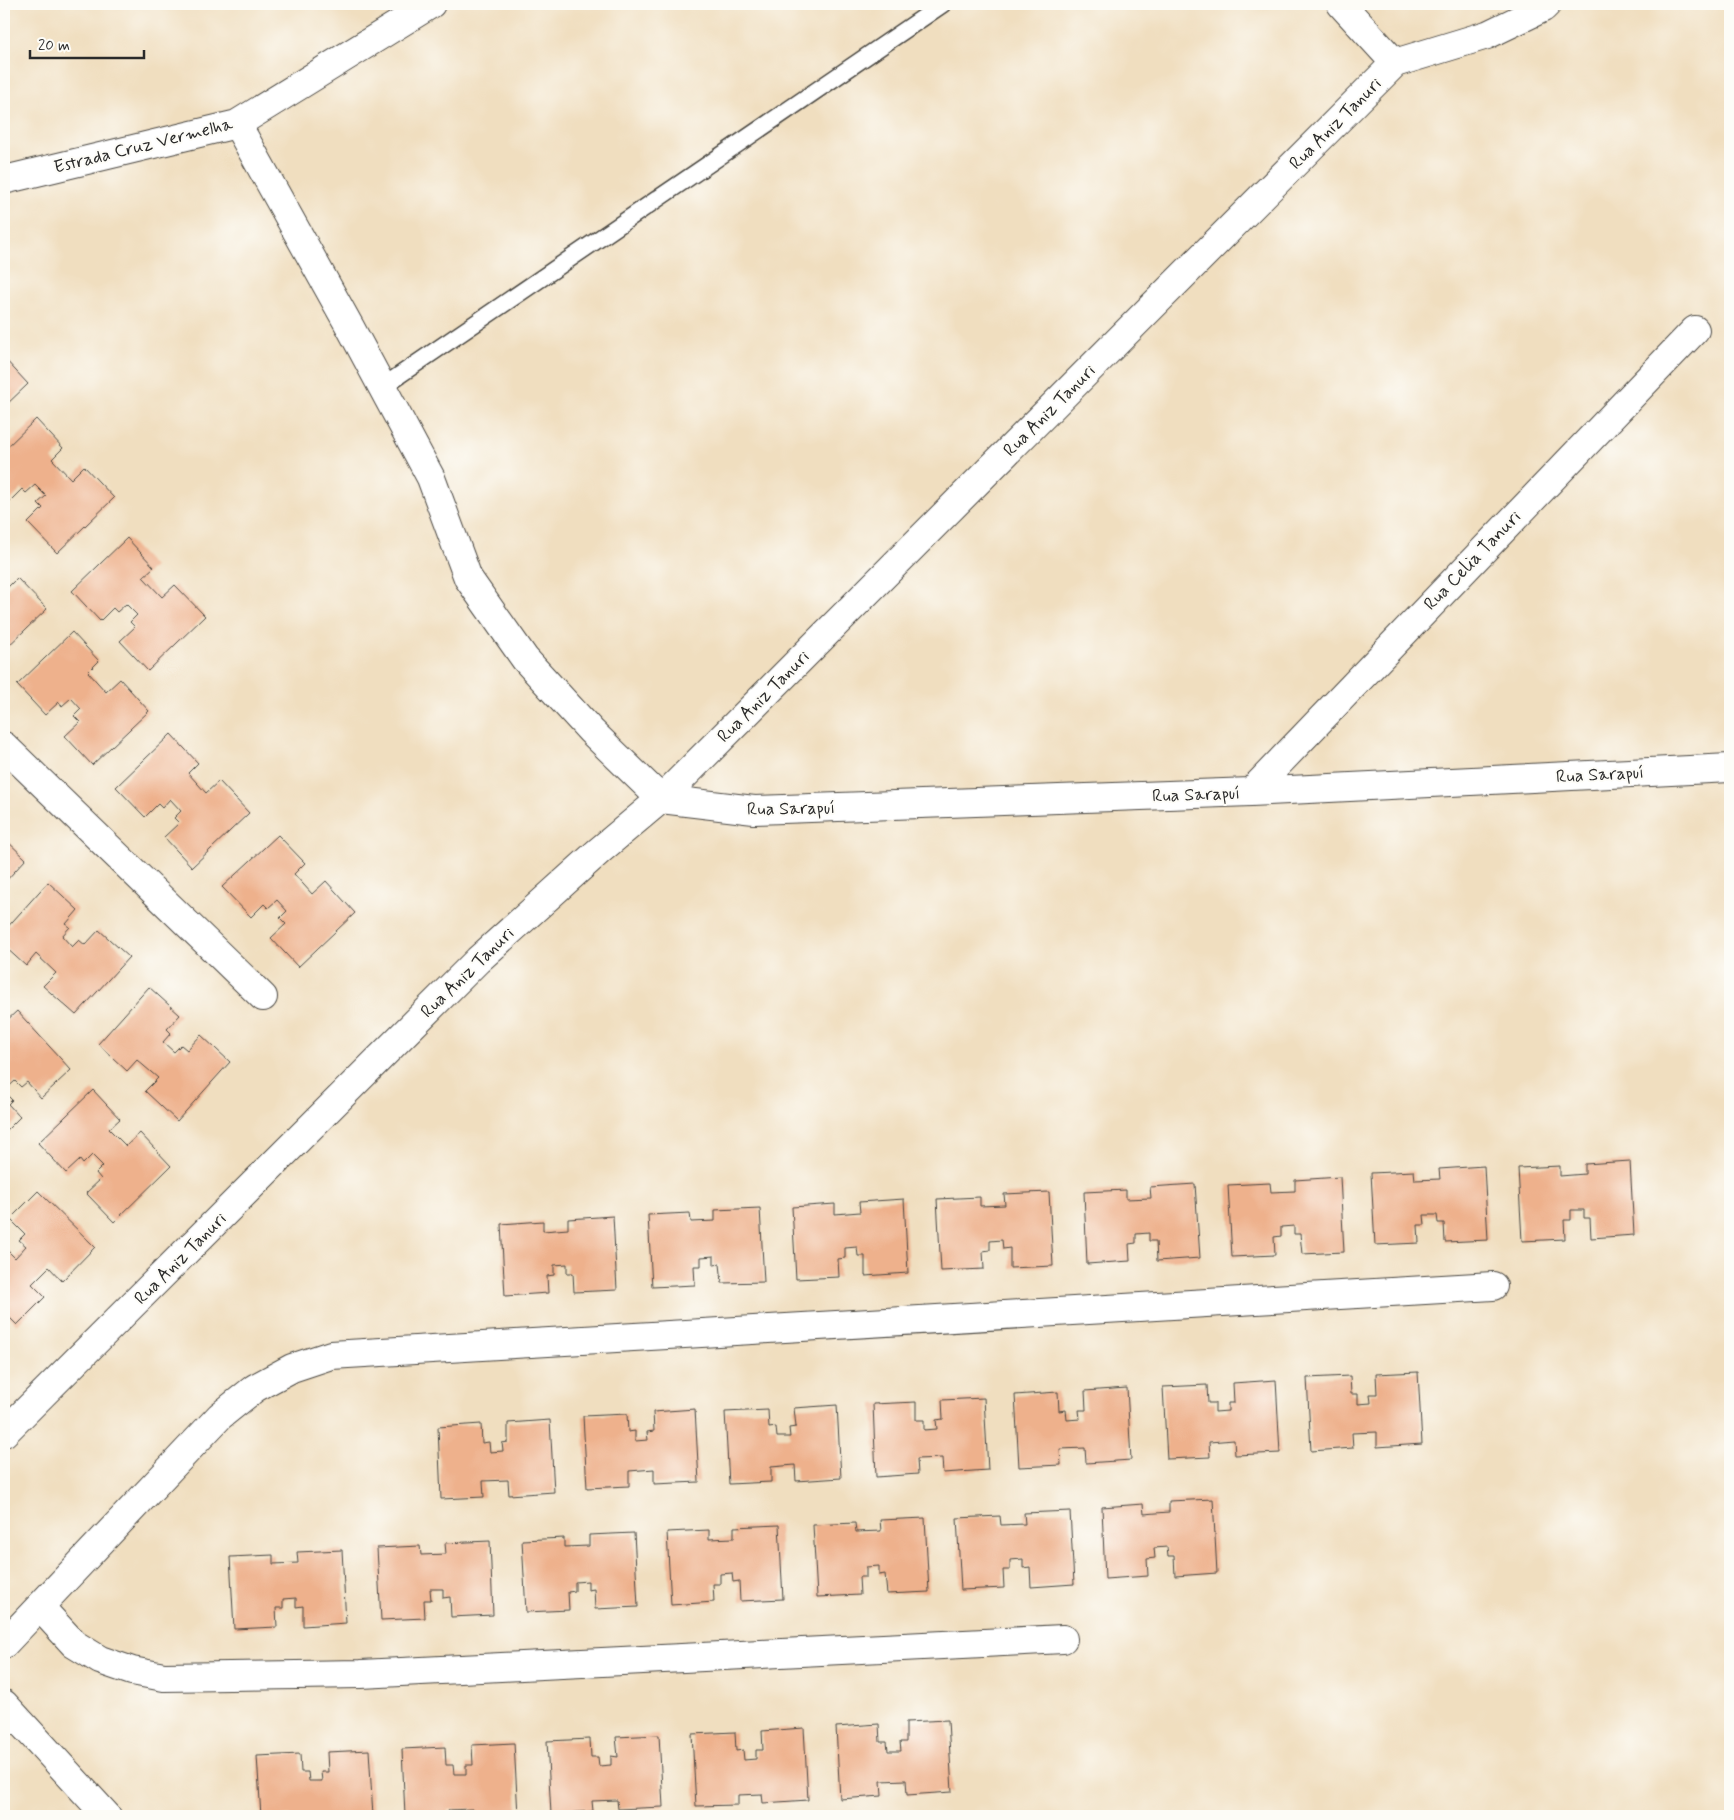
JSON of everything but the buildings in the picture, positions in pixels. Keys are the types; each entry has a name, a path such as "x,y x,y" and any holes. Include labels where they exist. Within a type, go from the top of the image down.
{"street":[{"name":"Estrada Cruz Vermelha","path":"4,180 237,124 431,4"},
{"path":"1341,4 1395,63"},
{"name":"Rua Aniz Tanuri","path":"4,1433 478,960 661,799 1395,63 1487,35 1543,8 1547,4"},
{"path":"237,124 431,478 468,578 525,659 590,731 661,799"},
{"name":"Rua Celia Tanuri","path":"1250,792 1695,330"},
{"path":"4,746 263,997"},
{"name":"Rua Sarapuí","path":"661,799 754,810 1250,792 1730,768"},
{"path":"4,1644 220,1416 256,1388 292,1368 331,1355 1493,1286"},
{"path":"40,1607 74,1644 100,1660 132,1671 164,1677 361,1674 1063,1639"},
{"path":"4,1704 108,1816"}],"lane":[{"path":"382,387 943,4"}]}
